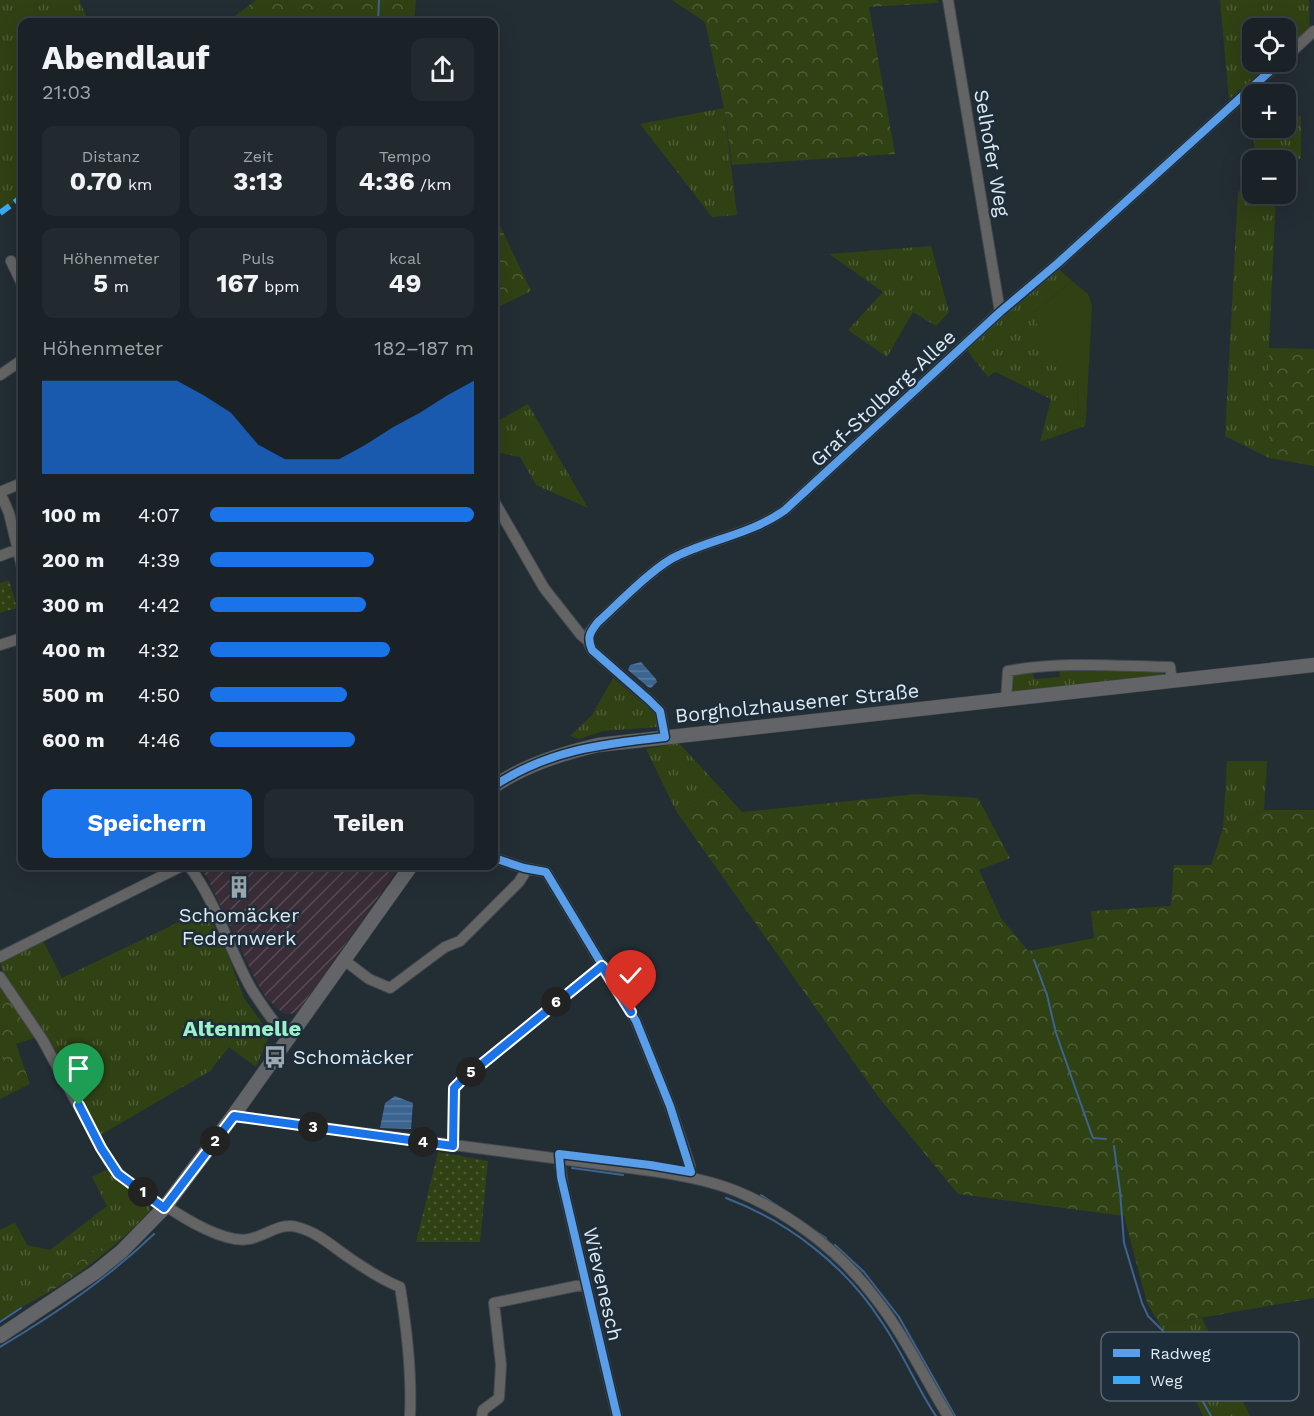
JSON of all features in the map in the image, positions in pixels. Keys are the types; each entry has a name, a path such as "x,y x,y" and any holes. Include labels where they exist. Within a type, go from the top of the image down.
{"main road":[{"name":"Borgholzhausener Straße","path":"498,784 533,764 598,745 1314,665"},
{"path":"0,1336 96,1272 128,1245 165,1207 234,1116 408,870"}],"street":[{"name":"Selhofer Weg","path":"948,0 1000,312"},
{"path":"1296,48 1314,31"},
{"name":"Graf-Stolberg-Allee","path":"588,641 590,632 598,622 676,556 765,523 785,510 1000,312 1058,263 1269,72"},
{"path":"11,261 18,276"},
{"path":"0,375 18,363"},
{"path":"0,556 18,549 9,513 0,492 18,485"},
{"path":"498,508 544,588 588,641 597,657 660,711 665,737"},
{"path":"0,645 18,639"},
{"path":"1006,700 1008,671 1024,668 1065,664 1170,667 1172,681"},
{"path":"498,859 546,872 631,1012 670,1106 690,1166 691,1177"},
{"path":"344,960 369,979 390,988 445,947 460,941 519,882 524,874 524,868"},
{"path":"0,957 174,870"},
{"path":"191,870 210,901 252,988 266,1011 288,1039"},
{"path":"453,1146 454,1088 602,966"},
{"path":"0,978 42,1039 108,1160 118,1174 191,1222 238,1240 258,1236 284,1226 294,1226 310,1231 348,1257 400,1287 409,1342 410,1415"},
{"path":"234,1116 691,1177 736,1191 769,1206 806,1230 857,1275 893,1322 948,1416"},
{"name":"Wievenesch","path":"559,1158 561,1177 617,1416"},
{"name":"Wievenesch","path":"482,1416 483,1410 499,1398 501,1365 495,1303 586,1284"}],"shaded area":[{"name":"Schomäcker Federnwerk","path":"201,870 397,870 297,1013 290,1014 284,1014 267,999 256,981 207,877"}],"green space":[{"path":"0,0 79,0 87,18 18,18 18,200 0,213"},
{"path":"256,0 416,0 414,18 232,18"},
{"path":"672,0 937,0 938,3 869,7 895,154 732,165 724,108 705,22"},
{"path":"1220,0 1309,0 1310,28 1296,42 1296,18 1242,18 1242,72 1261,72 1247,84 1242,84 1242,88 1229,99"},
{"path":"724,108 737,215 712,217 640,124"},
{"path":"1301,116 1301,158 1296,161 1296,150 1254,150 1254,138 1296,138 1296,117"},
{"path":"1242,190 1242,204 1276,204 1269,348 1269,458 1225,436 1238,192"},
{"path":"498,221 531,291 498,307"},
{"path":"931,246 949,312 936,326 913,312 887,357 848,330 883,292 829,254"},
{"path":"1058,268 1072,281 1033,313 1078,371 1077,417 1086,419 1085,426 1040,442 1051,399 995,372 988,377 966,349"},
{"path":"1072,281 1088,294 1092,306 1086,419 1077,417 1078,371 1052,366 1033,313"},
{"path":"1269,348 1314,349 1314,466 1269,458"},
{"path":"528,404 588,508 536,485 520,457 498,454 498,421"},
{"path":"9,580 17,608 0,613 0,583"},
{"path":"1059,669 1162,671 1165,675 1163,678 1009,692 1009,681 1016,673 1032,671 1034,679 1060,677"},
{"path":"613,678 656,714 657,727 603,731 579,739 570,736 592,715"},
{"path":"679,743 723,791 676,811 646,749"},
{"path":"1227,761 1267,761 1264,810 1223,828"},
{"path":"723,791 742,812 917,794 978,798 1010,858 979,870 1001,918 1028,951 1094,938 1091,911 1171,906 1174,865 1211,865 1223,828 1264,810 1314,810 1314,1298 1160,1325 1147,1303 1124,1216 958,1194 880,1099 676,811"},
{"path":"206,909 228,955 244,998 270,1034 256,1067 229,1047 210,1071 97,1137 3,974 0,961 42,939 62,978"},
{"path":"0,985 37,1037 16,1044 30,1084 22,1088 0,1051"},
{"path":"0,1051 22,1088 0,1099"},
{"path":"438,1152 488,1161 480,1242 416,1242"},
{"path":"110,1168 149,1200 150,1211 124,1237 87,1255 27,1300 27,1304 0,1321 0,1230 15,1222 27,1245 50,1250 107,1206 92,1177"},
{"path":"124,1237 78,1273 27,1304 27,1300 87,1255"},
{"path":"1202,1318 1209,1332 1163,1332 1160,1325"},
{"path":"1196,1401 1243,1401 1250,1416 1203,1416"}],"water":[{"path":"641,662 656,679 657,682 651,688 628,670 630,665"},
{"path":"395,1096 413,1103 411,1129 380,1128 385,1103"}],"waterway":[{"path":"378,18 379,0"},
{"path":"1034,960 1047,995 1056,1033 1093,1138 1106,1139"},
{"path":"1114,1146 1124,1243 1142,1303 1148,1316 1164,1332"},
{"path":"572,1168 623,1175"},
{"path":"761,1195 826,1238"},
{"path":"726,1198 771,1219 792,1232 813,1247 850,1281 889,1332 936,1416"},
{"path":"0,1347 80,1295 154,1234"},
{"path":"835,1245 864,1272 899,1317 955,1416"},
{"path":"0,1322 21,1308"},
{"path":"1203,1401 1211,1416"}],"marked path":[{"path":"0,213 18,200"}],"cycle path":[{"path":"498,784 535,764 576,751 665,737 660,711 592,650 590,636 598,622 669,560 760,524 785,510 1000,312 1058,263 1269,72"},
{"path":"498,859 546,872 636,1021 670,1106 691,1172 559,1154 561,1177 617,1416"}],"place":[{"name":"Schomäcker Federnwerk","path":"239,887"},
{"name":"Schomäcker","path":"275,1057"}],"district":[{"name":"Altenmelle","path":"242,1028"}],"route":[{"path":"79,1105 101,1148 118,1174 164,1208 234,1116 453,1146 454,1088 602,966 631,1012"}]}
